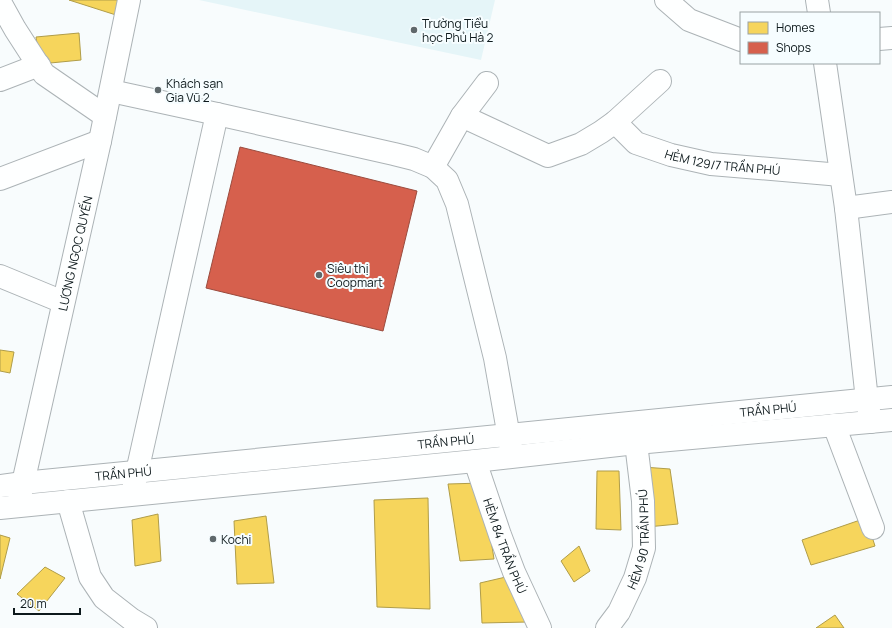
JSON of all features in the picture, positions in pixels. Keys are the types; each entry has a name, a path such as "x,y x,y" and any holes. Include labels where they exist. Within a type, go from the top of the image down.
{"street":[{"name":"LƯƠNG NGỌC QUYẾN","path":"9,507 23,483 100,141 129,0"},
{"path":"666,0 689,20 740,40"},
{"path":"817,0 818,12"},
{"path":"0,2 15,29 44,74 105,116"},
{"path":"880,39 892,38"},
{"path":"825,64 842,175 867,400 871,422"},
{"path":"0,80 39,65"},
{"path":"462,116 548,156 582,144 615,122 660,80"},
{"path":"433,167 462,116 487,83"},
{"path":"110,91 400,155 433,167 447,180 457,204 495,358 513,457"},
{"path":"131,495 217,114"},
{"name":"HẺM 129/7 TRẦN PHÚ","path":"615,122 636,143 671,155 711,164 842,175"},
{"path":"0,179 100,141"},
{"path":"846,208 892,202"},
{"path":"0,276 64,302"},
{"name":"TRẦN PHÚ","path":"0,486 892,397"},
{"name":"TRẦN PHÚ","path":"9,507 475,461 636,443 892,420"},
{"path":"834,425 873,528"},
{"name":"HẺM 90 TRẦN PHÚ","path":"607,628 619,612 635,578 644,548 643,501 636,443"},
{"name":"HẺM 84 TRẦN PHÚ","path":"475,461 514,572 540,628"},
{"path":"68,501 90,577 104,598 131,619 146,628"}],"shaded area":[{"name":"Trường Tiểu học Phủ Hà 2","path":"199,0 495,0 481,60"}],"building: Homes":[{"path":"69,0 121,0 116,15"},
{"path":"79,33 81,60 40,64 36,37"},
{"path":"0,350 14,352 10,373 0,371"},
{"path":"643,467 670,469 678,524 647,527"},
{"path":"597,471 619,471 621,530 596,529"},
{"path":"482,483 494,559 460,561 448,484"},
{"path":"428,498 430,609 377,607 374,500"},
{"path":"158,514 161,561 135,566 132,520"},
{"path":"266,516 274,583 237,584 234,521"},
{"path":"866,518 875,546 811,565 802,540"},
{"path":"0,535 10,538 0,579"},
{"path":"579,546 590,571 574,582 561,561"},
{"path":"45,567 65,578 39,611 17,594"},
{"path":"523,573 528,622 482,623 480,583"},
{"path":"835,615 844,628 816,628"}],"building: Shops":[{"path":"240,147 417,191 383,331 206,288"}],"place":[{"name":"Trường Tiểu học Phủ Hà 2","path":"414,30"},
{"name":"Khách sạn Gia Vũ 2","path":"158,90"},
{"name":"Siêu thị Coopmart","path":"319,275"},
{"name":"Kochi","path":"213,539"}]}
